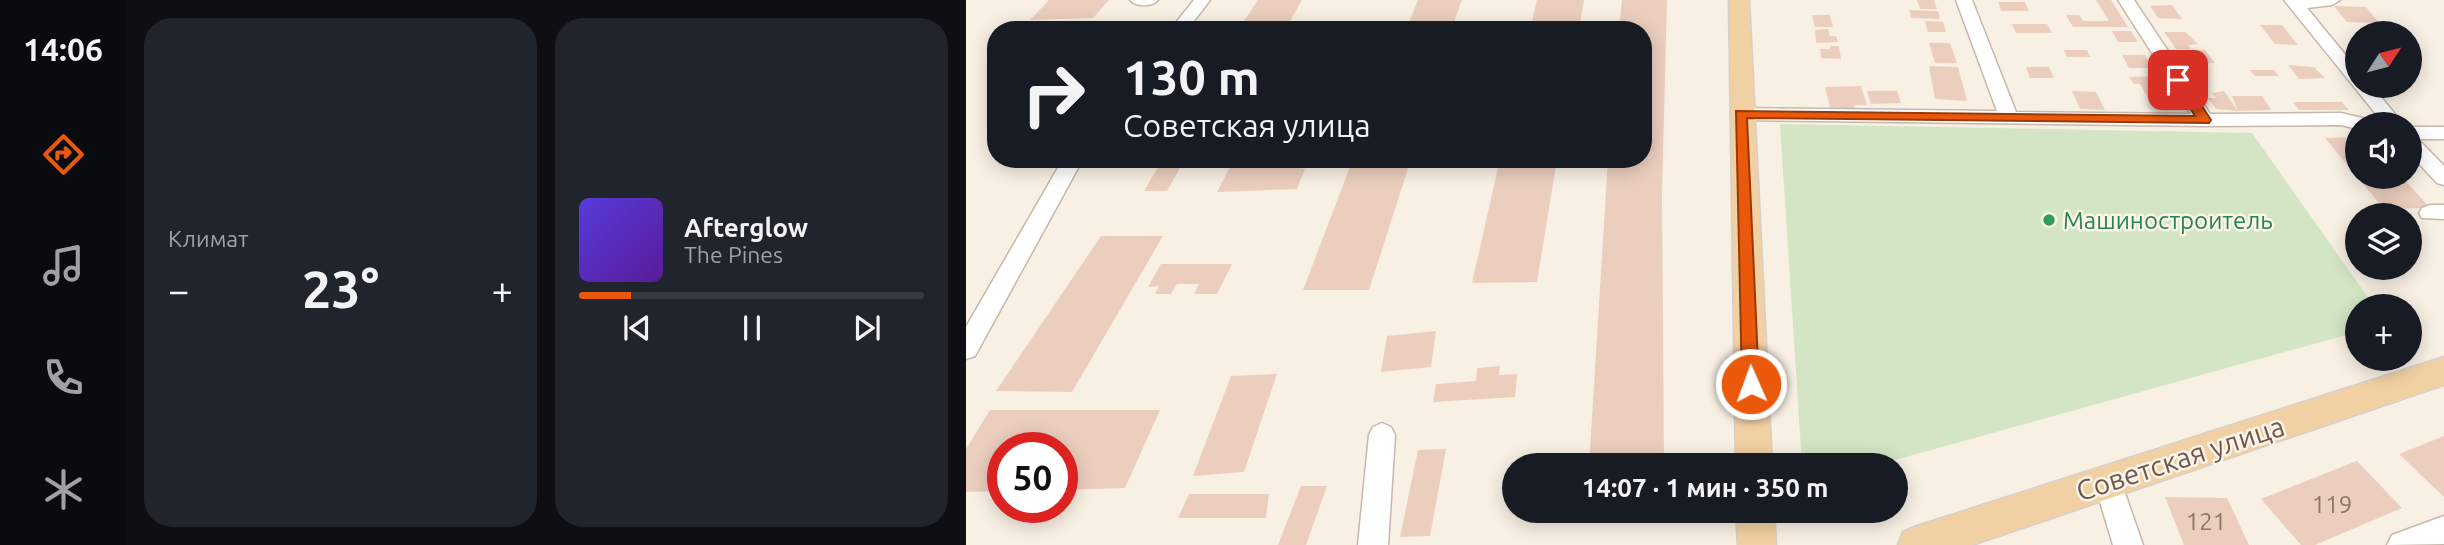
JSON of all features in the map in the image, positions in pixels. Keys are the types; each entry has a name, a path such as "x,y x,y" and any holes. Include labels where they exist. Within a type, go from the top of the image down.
{"main road":[{"path":"1739,0 1740,114 1753,453"},
{"name":"Советская улица","path":"1917,545 2444,371"},
{"path":"1756,523 1757,545"}],"street":[{"path":"1138,0 1150,0"},
{"path":"1185,21 1202,0"},
{"path":"1964,0 2009,117"},
{"path":"2126,0 2204,120"},
{"path":"2294,2 2332,0"},
{"path":"2294,2 2345,65"},
{"path":"2372,98 2384,112"},
{"path":"1740,114 2345,120"},
{"path":"2422,133 2444,133"},
{"path":"2422,155 2444,178"},
{"path":"966,349 1068,168"},
{"path":"1373,545 1382,435"},
{"path":"2108,482 2128,545"},
{"path":"2402,545 2444,530"}],"green space":[{"name":"Машиностроитель","path":"1780,124 2252,133 2345,265 2345,280 2356,280 2366,294 2345,294 2345,335 1908,456 1908,453 1801,453"}],"building":[{"path":"1049,0 1109,0 1093,18 1030,20"},
{"path":"1258,0 1302,0 1290,21 1244,21"},
{"path":"1418,0 1462,0 1454,21 1410,21"},
{"path":"1537,0 1584,0 1580,21 1532,21"},
{"path":"1622,0 1667,0 1662,193 1664,453 1590,453 1607,168 1652,168 1652,21 1620,21"},
{"path":"1917,0 1934,0 1937,9 1920,9"},
{"path":"2096,0 2111,0 2128,27 2073,27 2066,15 2079,15 2083,21 2109,21"},
{"path":"1998,2 2025,2 2029,11 2001,11"},
{"path":"2172,5 2182,19 2158,18 2150,6"},
{"path":"2334,6 2366,7 2377,21 2346,21"},
{"path":"1909,10 1938,11 1940,19 1911,18"},
{"path":"1812,15 1830,15 1833,27 1815,27"},
{"path":"1925,21 1943,22 1946,32 1928,32"},
{"path":"2012,24 2047,24 2052,33 2016,33"},
{"path":"2260,25 2282,25 2298,45 2275,44"},
{"path":"1828,29 1830,36 1836,36 1838,42 1816,43 1815,30"},
{"path":"2112,31 2131,31 2138,42 2118,42"},
{"path":"2164,32 2185,32 2198,44 2188,45 2191,49 2176,49"},
{"path":"1929,43 1950,43 1957,63 1935,63"},
{"path":"1830,46 1839,46 1841,59 1821,58 1820,49 1830,49"},
{"path":"2064,50 2087,50 2090,57 2067,57"},
{"path":"2205,50 2215,63 2191,64 2181,51"},
{"path":"2122,55 2145,55 2153,68 2129,68"},
{"path":"2288,65 2314,67 2325,78 2299,79"},
{"path":"1929,66 1958,67 1967,101 1935,99"},
{"path":"2026,67 2049,67 2054,78 2030,78"},
{"path":"2250,70 2274,70 2279,76 2255,76"},
{"path":"2161,76 2182,107 2154,108 2140,84 2134,84 2129,77"},
{"path":"1861,86 1867,105 1853,105 1857,111 1831,112 1825,87"},
{"path":"1867,91 1897,91 1901,103 1871,104"},
{"path":"2072,91 2096,92 2105,110 2080,109"},
{"path":"2224,91 2238,111 2216,109 2208,98 2216,98 2212,93"},
{"path":"2232,96 2262,96 2271,110 2238,111"},
{"path":"2293,102 2342,102 2349,110 2299,110"},
{"path":"2345,137 2345,162 2325,138"},
{"path":"1158,168 1180,168 1167,191 1144,191"},
{"path":"1229,168 1305,169 1297,189 1217,192"},
{"path":"1350,168 1408,168 1369,290 1303,290"},
{"path":"1498,168 1556,168 1537,282 1472,283"},
{"path":"2367,189 2413,189 2430,208 2422,208 2422,203 2379,203"},
{"path":"1101,236 1163,236 1072,392 996,391"},
{"path":"1161,264 1232,264 1217,294 1194,294 1199,284 1177,284 1171,294 1155,294 1159,286 1148,287"},
{"path":"1436,331 1431,367 1381,372 1387,336"},
{"path":"1500,366 1499,375 1517,374 1515,397 1433,402 1436,384 1476,381 1477,368"},
{"path":"1277,374 1244,472 1193,476 1231,376"},
{"path":"990,410 1160,410 1125,488 1078,489 1078,432 987,432 987,491 966,492 966,449"},
{"path":"2444,436 2444,497 2399,454"},
{"path":"1446,449 1430,536 1400,537 1418,450"},
{"path":"2357,461 2402,508 2315,545 2301,545 2261,499"},
{"path":"1301,486 1327,486 1306,545 1278,545"},
{"path":"1189,494 1269,494 1266,518 1178,518"},
{"path":"2165,497 2227,498 2249,545 2184,545"}],"place":[{"name":"Машиностроитель","path":"2049,220"}],"route":[{"path":"1751,384 1740,114 2204,120 2178,80"}]}
